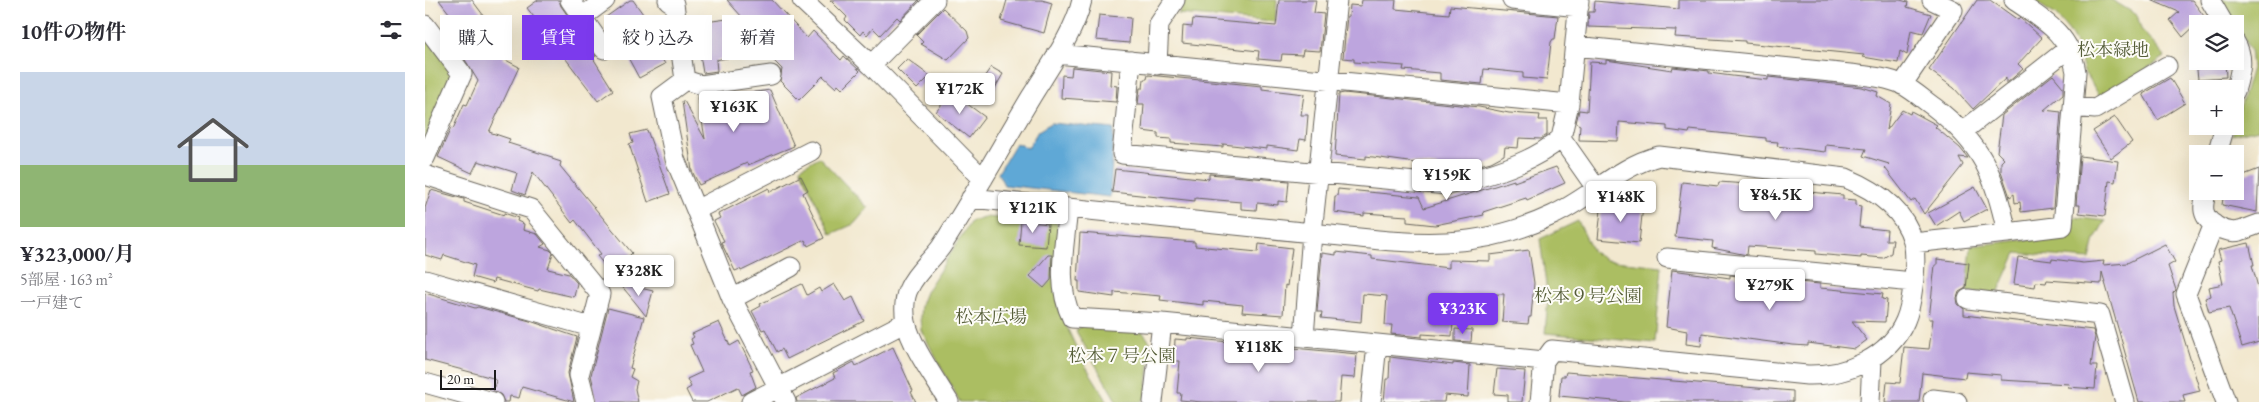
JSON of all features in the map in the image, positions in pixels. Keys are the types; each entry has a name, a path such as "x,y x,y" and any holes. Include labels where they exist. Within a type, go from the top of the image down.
{"street":[{"path":"570,0 581,15"},
{"path":"585,15 605,0"},
{"path":"669,0 674,4 685,80"},
{"path":"802,0 871,65 983,179"},
{"path":"871,65 935,0"},
{"path":"945,401 906,322 905,304 908,290 914,278 933,258 983,179 1057,54 1079,11 1082,0"},
{"path":"1157,65 1159,24 1175,0"},
{"path":"1304,337 1312,233 1337,0"},
{"path":"1131,61 1122,154 1447,185 1463,182 1534,158 1561,138 1569,104 1579,3 1513,0"},
{"path":"1902,84 1957,5 1932,0"},
{"path":"1913,242 2063,226 2076,72 2069,48 2059,32 2014,0"},
{"path":"2210,0 2219,15"},
{"path":"425,25 462,74 425,158"},
{"path":"594,34 604,49"},
{"path":"1575,46 1858,75 1902,84 1947,117 1980,154 1992,176 2000,197 2007,233"},
{"path":"1962,132 2069,48"},
{"path":"1057,54 1569,104"},
{"path":"2074,108 2095,109 2167,66"},
{"path":"685,80 701,85 771,75"},
{"path":"685,80 662,97 675,159 732,299 783,394"},
{"path":"1561,138 1596,188"},
{"path":"696,210 811,152"},
{"path":"971,198 1416,244 1488,239 1508,234 1554,215 1637,164 1659,156 1829,174 1846,178 1864,185 1886,200 1903,222 1913,242 1913,282 1905,322 1893,340 1872,360 1822,376 1552,350 1544,361 1541,402"},
{"path":"425,175 531,209 600,294 579,375 586,402"},
{"path":"2206,200 2204,211 2207,218 2224,230 2238,231 2259,224"},
{"path":"1068,208 1061,281 1066,306 1073,318 1162,323 1544,361"},
{"path":"2214,224 2186,294 2226,402"},
{"path":"1667,258 1913,282"},
{"path":"732,299 791,267"},
{"path":"425,280 591,328"},
{"path":"1968,299 2100,315 2122,401"},
{"path":"751,402 783,394 906,322"},
{"path":"1153,402 1162,323"},
{"path":"1371,402 1377,344"},
{"path":"1870,402 1872,360"},
{"path":"425,383 493,402"},
{"path":"1933,399 1957,402"}],"green space":[{"path":"1186,0 1277,0 1275,22 1178,14"},
{"name":"松本緑地","path":"2032,0 2112,0 2137,15 2141,29 2165,57 2101,98 2084,72 2077,45 2069,31 2056,15"},
{"path":"2222,0 2259,0 2259,129 2244,132 2244,95 2252,68 2250,50 2244,39 2244,15 2230,15"},
{"path":"425,35 440,54 440,60 445,60 452,69 453,83 425,143"},
{"path":"819,157 868,208 854,224 831,234 800,168"},
{"name":"松本広場","path":"984,217 1056,222 1059,228 1059,310 1082,360 1108,402 960,402 921,330 921,305 926,292 971,221"},
{"path":"2074,217 2105,221 2095,239 2090,259 2016,253 1998,293 1967,292 1971,246 2072,234"},
{"name":"松本９号公園","path":"1578,221 1593,252 1606,260 1662,266 1655,343 1545,333 1548,300 1540,239"},
{"name":"松本７号公園","path":"1082,325 1141,330 1151,343 1146,397 1141,402 1117,402 1076,331"}],"water":[{"path":"1051,123 1114,129 1110,197 1004,185 998,173 1016,143 1028,148 1038,131"}],"building":[{"path":"439,0 472,0 483,15 451,15"},
{"path":"538,0 559,0 567,15 532,15 527,8"},
{"path":"630,0 633,0 644,15 609,15"},
{"path":"727,0 772,0 786,15 740,15"},
{"path":"830,0 919,0 900,20 897,17 880,35 873,28 867,35 863,31 860,35 845,20 847,17"},
{"path":"1007,0 1042,0 1052,3 1044,33 1001,21"},
{"path":"1279,0 1316,0 1314,13 1324,14 1320,51 1303,50 1302,55 1282,54 1281,61 1258,59 1259,51 1182,43 1183,26 1192,27 1193,19 1276,26"},
{"path":"1362,0 1396,0 1395,9 1449,14 1450,6 1558,16 1555,39 1551,42 1547,80 1523,78 1523,73 1484,69 1482,84 1440,80 1440,73 1403,70 1404,66 1354,62 1354,59 1343,58 1347,16 1349,16 1350,5 1361,6"},
{"path":"1679,0 1900,0 1908,2 1907,7 1931,14 1923,33 1911,30 1907,55 1900,51 1898,63 1863,57 1864,55 1745,43 1745,41 1675,37 1676,30 1588,27 1589,12 1594,12 1595,1 1679,9"},
{"path":"1977,0 1990,0 2018,20 2020,18 2042,38 2018,64 2023,69 2006,84 2006,78 1973,109 1954,88 1929,70"},
{"path":"2151,0 2192,0 2203,15 2189,15 2189,31 2183,37 2170,20 2179,12"},
{"path":"943,8 967,31 969,38 948,60 921,44 923,42 916,35"},
{"path":"1099,15 1131,18 1129,43 1096,40"},
{"path":"722,20 722,59 716,60 717,71 703,73 701,60 712,60 712,21"},
{"path":"794,24 807,38 813,31 841,60 844,56 860,71 842,89 838,85 836,88 823,76 799,100 780,81 782,69 773,60 794,60"},
{"path":"907,59 930,76 917,89 897,69"},
{"path":"465,60 506,60 519,67 489,132 510,139 508,143 552,157 552,159 561,162 560,166 632,253 612,274 597,256 601,254 575,220 572,223 533,172 525,195 512,190 517,173 478,161 472,173 438,157 451,128 453,129 464,104 467,105 478,81"},
{"path":"567,60 594,60 613,90 598,101"},
{"path":"629,60 663,60 665,64 639,78"},
{"path":"1606,60 1672,70 1673,67 1768,80 1768,77 1862,87 1878,92 1877,96 1891,104 1887,130 1902,110 1910,114 1911,111 1937,125 1935,127 1960,148 1968,158 1959,157 1963,165 1924,214 1915,199 1911,202 1885,168 1889,164 1863,156 1866,149 1826,145 1825,152 1777,146 1778,142 1766,141 1766,138 1690,130 1689,133 1667,130 1667,126 1619,122 1618,141 1579,140 1580,125 1576,123 1579,110 1587,111 1590,62 1606,63"},
{"path":"991,67 1003,74 995,88 982,80"},
{"path":"1072,67 1111,71 1110,85 1117,86 1116,102 1061,98 1062,75 1071,76"},
{"path":"2197,70 2226,70 2226,77 2198,79"},
{"path":"1148,75 1262,86 1262,89 1304,94 1301,115 1308,115 1306,140 1300,139 1298,150 1267,146 1267,149 1223,144 1223,147 1171,143 1171,139 1158,138 1158,133 1142,131 1144,104 1138,104 1140,88 1143,88 1144,79 1147,79"},
{"path":"2053,75 2063,87 2063,94 2044,110 2061,112 2053,208 2021,212 2020,202 2015,203 2014,194 2010,197 2001,171 2001,162 2004,159 1997,152 2002,115"},
{"path":"2170,78 2185,103 2158,120 2143,94"},
{"path":"770,90 794,146 748,165 747,163 699,185 692,171 682,101 684,101 705,139 698,96 721,94 721,97"},
{"path":"951,92 985,117 969,138 936,112"},
{"path":"1344,93 1540,115 1539,120 1547,120 1547,135 1541,139 1519,138 1518,148 1505,147 1504,155 1491,162 1446,174 1437,173 1437,166 1366,156 1366,159 1335,156 1339,94"},
{"path":"2115,117 2132,142 2111,158 2093,131"},
{"path":"647,130 670,194 648,202 629,144 633,143 630,134"},
{"path":"2080,156 2118,161 2115,182 2109,181 2105,216 2079,213 2080,205 2076,205"},
{"path":"1556,167 1565,183 1527,200 1526,198 1483,212 1484,215 1435,225 1407,222 1407,216 1364,213 1364,216 1334,212 1335,196 1337,196 1338,189 1419,197 1424,208 1514,180 1514,182"},
{"path":"1115,169 1209,179 1209,174 1289,181 1287,202 1278,201 1278,205 1257,203 1256,210 1241,209 1241,202 1195,198 1195,201 1112,192"},
{"path":"2259,169 2257,212 2222,205 2223,200 2244,200 2244,175"},
{"path":"801,176 808,190 803,193 824,238 808,246 805,240 741,271 740,269 735,271 721,242 724,241 714,221 720,218 718,214 769,188 770,192"},
{"path":"1682,182 1718,186 1719,182 1747,184 1775,187 1775,189 1843,195 1843,199 1856,200 1856,205 1861,206 1859,227 1887,230 1886,240 1893,240 1891,253 1883,258 1861,256 1861,258 1816,254 1816,251 1748,246 1747,255 1712,248 1713,241 1675,237"},
{"path":"1975,187 1987,209 1964,221 1959,211 1936,226 1928,213"},
{"path":"431,190 464,199 464,202 518,218 517,221 524,224 523,230 537,234 545,244 540,247 553,253 548,269 569,274 577,283 574,297 539,289 538,291 494,279 493,283 472,277 475,265 444,255 442,260 425,255 425,208"},
{"path":"1612,203 1643,206 1639,243 1598,239 1601,209 1612,210"},
{"path":"1021,221 1048,224 1046,247 1019,245"},
{"path":"1080,233 1195,242 1195,246 1258,252 1259,244 1292,248 1287,286 1285,285 1283,315 1242,312 1243,305 1203,301 1203,305 1160,300 1161,296 1114,292 1114,297 1079,292 1079,281 1077,281"},
{"path":"2249,243 2254,265 2252,265 2259,291 2259,342 2242,347 2229,308 2209,312 2205,298 2211,296 2209,287 2223,284 2218,261 2221,260 2218,250"},
{"path":"2165,244 2175,262 2168,266 2176,290 2173,293 2174,306 2200,391 2183,395 2185,402 2139,402 2102,272 2101,284 2047,280 2046,283 2036,282 2035,287 2014,284 2018,257 2083,263 2104,261 2103,265 2127,263"},
{"path":"1529,250 1534,283 1531,317 1529,317 1528,324 1502,322 1504,294 1455,295 1452,336 1422,334 1422,337 1391,334 1392,325 1385,325 1387,296 1363,294 1361,322 1321,318 1322,312 1317,312 1322,253 1336,255 1336,252 1372,256 1372,259 1449,268 1449,260 1490,261 1490,255"},
{"path":"1048,255 1052,255 1051,280 1044,288 1030,276"},
{"path":"1937,259 1969,263 1966,288 1959,292 1957,298 1958,304 1964,309 1964,315 2093,330 2095,337 2091,366 2097,366 2095,389 2068,387 2069,384 2001,380 2001,375 1966,372 1965,378 1922,373 1919,402 1885,402 1887,382 1900,383 1904,347 1929,349 1933,319 1929,319"},
{"path":"1672,270 1730,278 1730,275 1745,277 1745,280 1775,283 1775,280 1820,284 1820,288 1883,294 1882,299 1887,300 1885,322 1852,321 1867,340 1855,349 1808,343 1808,346 1793,345 1702,333 1701,346 1686,344 1687,331 1666,327"},
{"path":"619,283 653,291 646,316 635,302"},
{"path":"802,284 807,295 819,288 821,292 834,284 845,301 853,297 864,321 787,359 782,349 777,352 765,329 762,330 752,311 761,306 760,304"},
{"path":"425,293 475,308 478,307 530,321 577,337 568,373 574,402 522,387 519,398 510,396 509,402 504,402 501,395 493,390 496,381 493,378 425,360"},
{"path":"608,308 644,317 630,368 633,369 630,377 637,381 635,389 638,402 597,402 591,375"},
{"path":"719,322 730,346 739,341 753,370 750,371 756,387 742,395 738,387 707,402 692,402 686,390 691,387 687,379 702,372 690,345 693,344 691,339 694,337 692,334"},
{"path":"1455,329 1472,330 1471,342 1455,341"},
{"path":"1187,338 1357,354 1355,378 1341,377 1339,402 1202,402 1180,400 1181,393 1177,393 1180,361 1174,361 1175,339 1187,340"},
{"path":"893,347 916,402 797,402 796,398 835,378 833,373 854,362 856,366"},
{"path":"1390,357 1453,365 1453,363 1470,365 1468,397 1445,395 1444,402 1384,402 1386,379 1389,379"},
{"path":"1497,369 1525,371 1522,402 1508,402 1508,395 1494,394"},
{"path":"1566,372 1793,391 1793,402 1625,402 1559,396 1561,376 1565,376"}]}
